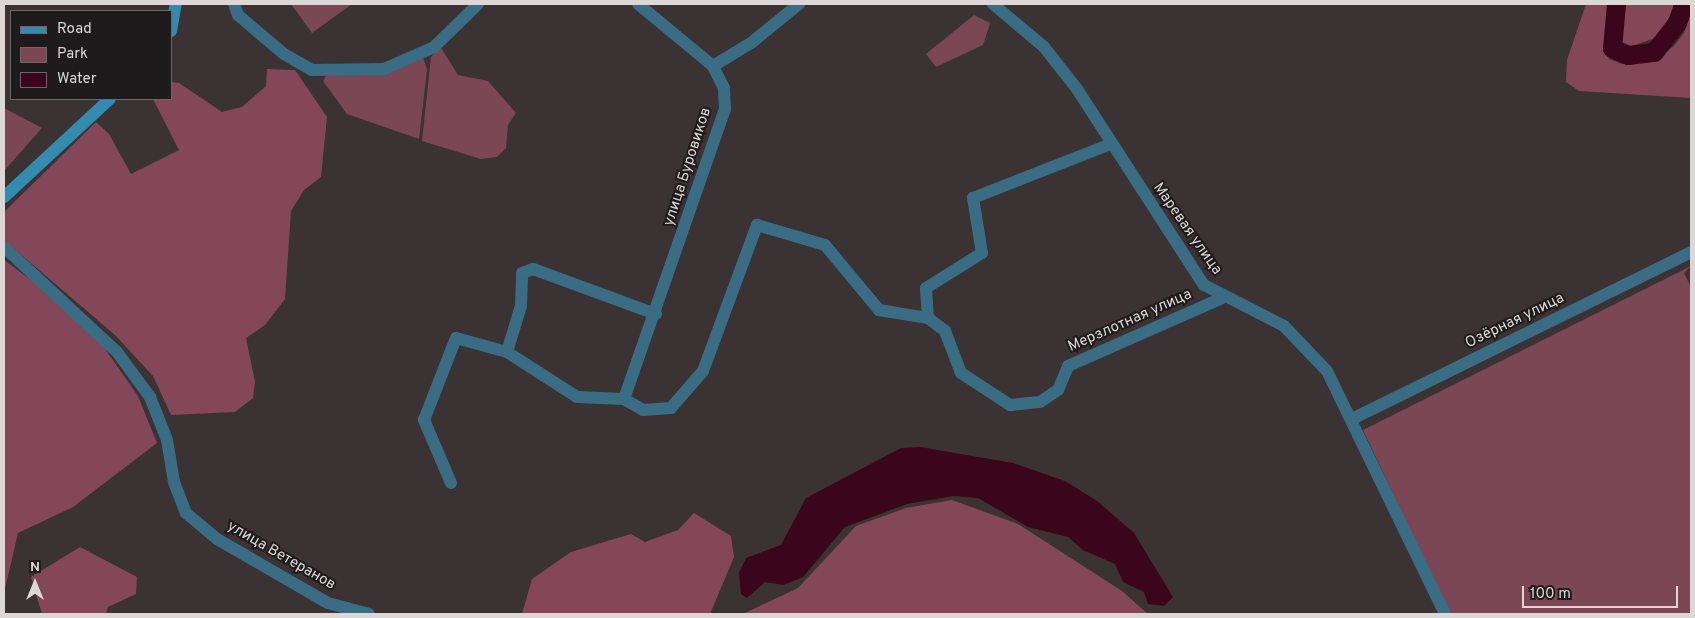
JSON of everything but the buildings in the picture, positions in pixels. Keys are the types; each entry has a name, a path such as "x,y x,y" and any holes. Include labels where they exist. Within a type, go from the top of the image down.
{"street":[{"path":"172,26 176,4"},
{"path":"234,4 238,15 284,54 312,70 339,70 384,69 434,47 478,4"},
{"name":"улица Буровиков","path":"624,399 656,314 725,109 724,88 712,66 638,4"},
{"path":"712,66 751,43 799,4"},
{"name":"Маревая улица","path":"993,4 1044,47 1204,285 1222,298 1284,326 1327,371 1352,419 1445,614"},
{"path":"4,197 109,100"},
{"path":"451,483 424,420 456,338 507,352 577,397 624,399 643,410 671,408 702,371 757,225 825,245 879,310 928,318 926,288 982,253 974,198 1111,144"},
{"name":"улица Ветеранов","path":"4,247 117,352 150,397 168,440 174,482 186,513 217,539 328,603 369,614"},
{"name":"Озёрная улица","path":"1352,419 1691,252"},
{"path":"507,352 521,306 522,273 533,268 656,314"},
{"name":"Мерзлотная улица","path":"928,318 945,332 961,373 1010,405 1040,402 1058,390 1068,366 1222,298"}],"green space":[{"path":"291,4 352,4 312,33"},
{"path":"974,15 990,23 983,45 936,67 926,54"},
{"path":"440,46 458,75 488,81 516,113 508,125 506,148 497,157 481,159 422,141 431,57"},
{"path":"423,57 427,70 419,139 347,114 323,81 327,74 392,71"},
{"path":"4,108 42,128 4,171"},
{"path":"1691,266 1684,273 1691,287 1691,614 1450,614 1363,430"}],"shaded area":[{"path":"1586,4 1611,4 1605,45 1609,59 1622,64 1655,60 1674,46 1684,33 1691,4 1691,98 1579,91 1566,82 1567,60"},
{"path":"1621,4 1675,4 1661,36 1632,46 1623,45 1618,34"},
{"path":"267,69 295,70 327,117 321,177 304,190 291,211 285,299 265,325 246,338 255,382 253,398 235,412 171,415 153,376 115,335 4,240 4,212 96,122 109,134 131,174 179,150 154,100 172,100 172,82 179,83 222,112 242,107 266,86"},
{"path":"4,260 38,285 103,346 138,396 157,443 73,507 18,533 4,593"},
{"path":"952,500 1018,524 1122,591 1148,614 743,614 798,588 856,526 906,508"},
{"path":"694,513 731,536 734,557 710,614 522,614 532,579 571,552 631,534 645,542 678,530"},
{"path":"80,547 137,577 136,594 108,607 106,614 42,614 31,577"}],"water":[{"path":"920,447 1013,463 1065,481 1097,501 1134,533 1173,597 1164,606 1148,604 1144,592 1123,582 1115,564 1083,550 1068,537 1028,527 978,498 953,496 907,504 845,527 803,577 784,585 765,582 747,598 741,594 739,573 746,558 781,545 806,498 901,448"}],"waterway":[{"path":"1616,4 1612,48 1628,55 1654,52 1677,23 1683,4"}]}
